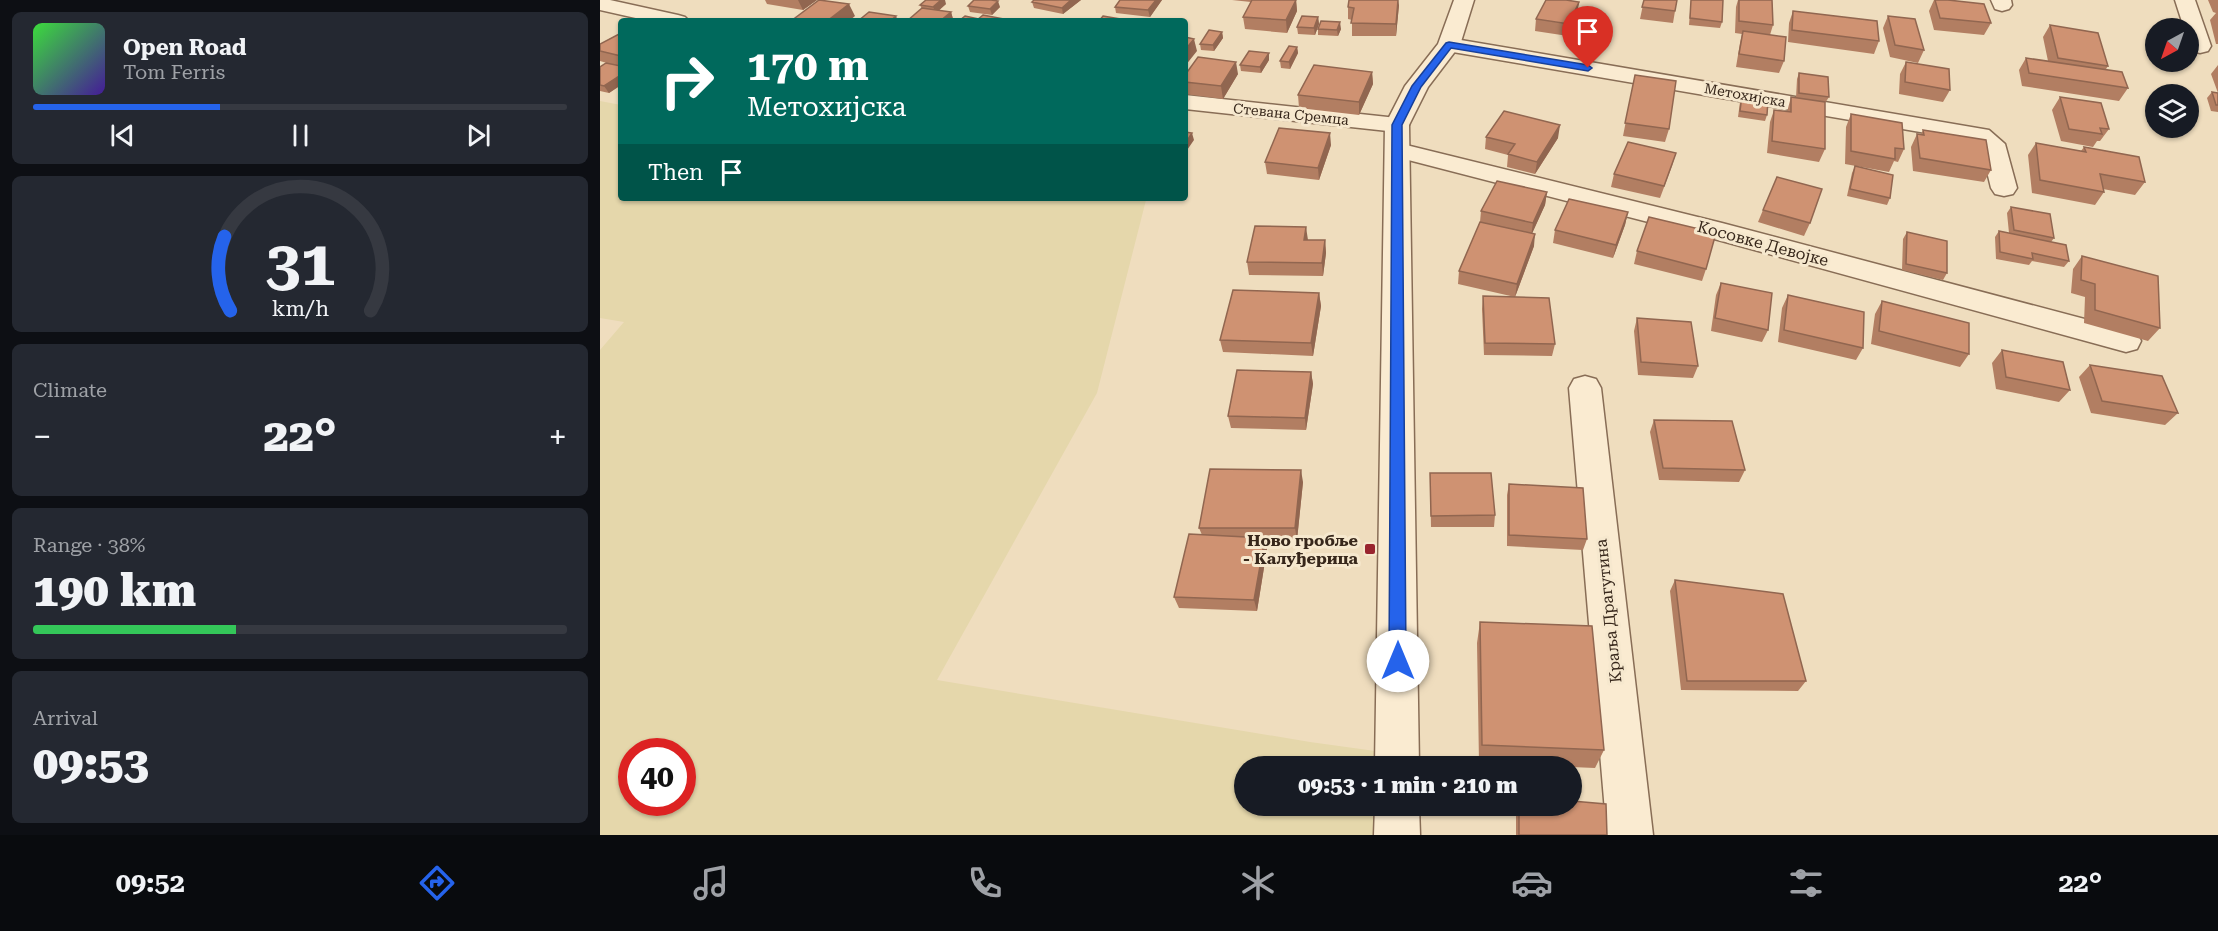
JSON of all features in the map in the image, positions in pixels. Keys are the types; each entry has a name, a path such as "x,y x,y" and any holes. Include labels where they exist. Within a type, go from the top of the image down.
{"street":[{"path":"1397,756 1397,138 1417,86 1449,45 1464,0"},
{"path":"2185,0 2200,46"},
{"path":"600,4 664,18"},
{"name":"Метохијска","path":"1449,45 1980,135 1993,144 2004,188"},
{"name":"Стевана Сремца","path":"1188,103 1397,138"},
{"name":"Косовке Девојке","path":"1397,138 1734,235 2126,341"},
{"name":"Краља Драгутина","path":"1585,388 1630,835"},
{"path":"1397,816 1397,835"}],"shaded area":[{"path":"600,101 618,104 618,201 1146,201 1097,393 937,680 1310,742 1397,754 1397,756 1234,756 1234,816 1397,816 1397,835 600,835 600,350 624,322 600,318"}],"building":[{"path":"819,0 849,4 831,18 795,18"},
{"path":"926,0 941,0 933,7 920,5"},
{"path":"974,0 998,1 990,9 968,6"},
{"path":"1034,0 1071,0 1062,8 1032,2"},
{"path":"1120,0 1156,0 1148,10 1115,7"},
{"path":"1252,0 1296,0 1286,20 1243,17"},
{"path":"1349,0 1398,0 1396,24 1351,23 1354,8 1348,7"},
{"path":"1546,0 1579,2 1569,24 1536,19"},
{"path":"1644,0 1677,0 1675,11 1642,7"},
{"path":"1691,0 1723,0 1722,22 1690,18"},
{"path":"1739,0 1772,0 1773,25 1739,21"},
{"path":"1935,0 1984,4 1991,23 1940,18"},
{"path":"922,8 951,12 944,18 910,18"},
{"path":"1793,11 1877,21 1879,41 1792,30"},
{"path":"869,12 896,16 894,18 862,18"},
{"path":"983,15 998,18 980,18"},
{"path":"1302,16 1318,17 1314,28 1297,27"},
{"path":"1888,16 1915,19 1924,50 1895,45"},
{"path":"1321,21 1340,22 1337,30 1318,29"},
{"path":"2050,25 2098,33 2108,66 2058,58"},
{"path":"1209,30 1222,32 1213,45 1200,44"},
{"path":"1743,31 1786,37 1784,61 1739,54"},
{"path":"618,35 618,55 600,51 600,44"},
{"path":"1188,38 1194,39 1188,46"},
{"path":"1289,46 1297,47 1289,62 1280,61"},
{"path":"1249,51 1269,53 1260,67 1240,65"},
{"path":"1198,57 1236,62 1221,86 1188,82 1188,71"},
{"path":"2026,58 2122,72 2128,88 2029,73"},
{"path":"1906,62 1949,69 1950,90 1905,82"},
{"path":"606,63 618,65 618,77 604,86 600,85 600,67"},
{"path":"1314,65 1372,72 1359,102 1298,95"},
{"path":"1799,73 1828,77 1829,97 1799,93"},
{"path":"1635,75 1676,81 1669,129 1625,123"},
{"path":"2212,92 2218,93 2218,105 2216,105"},
{"path":"1742,95 1768,100 1767,115 1740,111"},
{"path":"1791,97 1825,102 1825,149 1772,141 1774,110 1791,112"},
{"path":"2060,97 2101,103 2109,129 2100,128 2102,134 2069,129"},
{"path":"1504,111 1560,125 1537,162 1508,154 1515,144 1486,137"},
{"path":"1851,114 1902,123 1904,149 1895,148 1895,159 1851,151"},
{"path":"1279,128 1330,133 1318,168 1265,162"},
{"path":"1923,130 1986,140 1991,170 1920,158 1917,134 1924,135"},
{"path":"1628,142 1676,153 1664,186 1614,174"},
{"path":"2036,143 2086,152 2084,147 2139,157 2145,182 2100,174 2104,192 2040,180"},
{"path":"1855,166 1893,175 1890,198 1850,189"},
{"path":"1777,177 1822,189 1810,223 1763,210"},
{"path":"1497,181 1547,192 1533,223 1481,211"},
{"path":"1569,199 1628,212 1616,245 1555,230"},
{"path":"2011,207 2050,214 2054,238 2014,230"},
{"path":"1649,217 1716,233 1706,269 1637,251"},
{"path":"1480,222 1535,234 1517,284 1459,271"},
{"path":"1255,226 1306,227 1304,240 1325,240 1322,263 1247,262"},
{"path":"1999,231 2066,245 2069,261 2032,253 2033,259 2000,252"},
{"path":"1907,232 1947,241 1947,273 1906,264"},
{"path":"2082,256 2158,276 2160,328 2095,310 2095,284 2081,280"},
{"path":"1721,283 1772,293 1768,330 1715,318"},
{"path":"1233,290 1319,293 1311,343 1220,340"},
{"path":"1788,295 1864,312 1863,348 1784,330"},
{"path":"1483,296 1549,298 1555,344 1485,343"},
{"path":"1882,301 1969,323 1969,354 1879,331"},
{"path":"1637,318 1691,322 1698,366 1641,362"},
{"path":"2002,350 2063,362 2070,390 2006,377"},
{"path":"2090,365 2162,376 2178,413 2102,401"},
{"path":"1237,370 1311,372 1305,418 1228,416"},
{"path":"1654,420 1732,421 1745,470 1663,468"},
{"path":"1210,469 1301,470 1295,528 1199,528"},
{"path":"1430,473 1491,473 1495,515 1431,516"},
{"path":"1509,484 1583,488 1587,539 1509,535"},
{"path":"1189,534 1265,538 1254,600 1174,597"},
{"path":"1675,580 1783,594 1806,681 1687,681"},
{"path":"1480,622 1592,626 1604,750 1482,745"},
{"path":"1582,802 1606,804 1607,835 1519,835 1519,816 1582,816"}],"place":[{"name":"Ново гробље - Калуђерица","path":"1370,549"}],"route":[{"path":"1398,661 1397,125 1417,86 1449,45 1588,68"}]}
